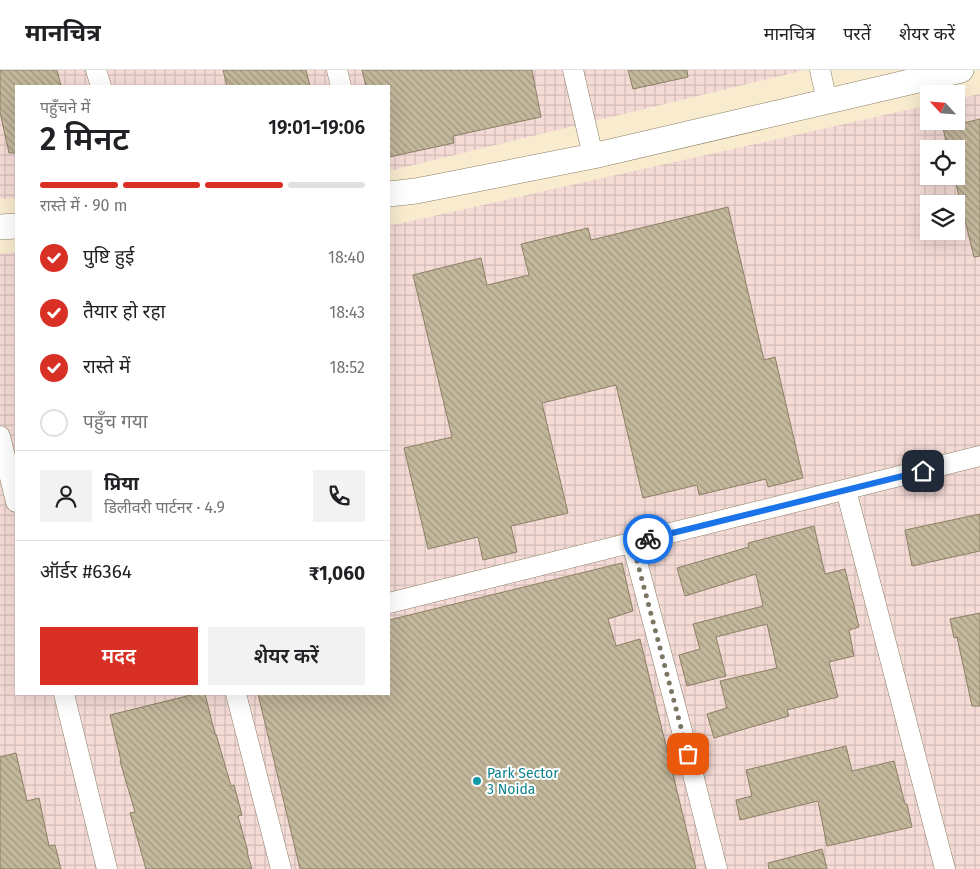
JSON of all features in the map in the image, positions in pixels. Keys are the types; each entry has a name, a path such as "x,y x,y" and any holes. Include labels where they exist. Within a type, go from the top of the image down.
{"street":[{"path":"96,70 101,85"},
{"path":"337,70 341,85"},
{"path":"573,70 593,156"},
{"path":"820,70 828,101"},
{"path":"390,194 416,191 593,156 961,70"},
{"path":"0,227 15,226"},
{"path":"0,436 15,498"},
{"path":"390,603 980,456"},
{"path":"846,490 945,869"},
{"path":"632,542 717,869"},
{"path":"64,695 107,869"},
{"path":"236,695 281,869"}],"shaded area":[{"path":"0,70 805,70 390,171 390,85 15,85 15,198 0,199"},
{"path":"980,94 980,869 0,869 0,254 15,252 15,695 390,695 390,225 920,107 920,130 965,130 965,97"}],"building":[{"path":"0,70 57,70 61,85 15,85 15,153 9,153 0,112"},
{"path":"223,70 306,70 310,85 227,85"},
{"path":"362,70 532,70 541,117 453,136 454,143 390,157 390,85 366,85"},
{"path":"628,70 687,70 688,77 633,89"},
{"path":"980,119 980,256 974,257 965,221 965,195 959,195 956,185 965,185 965,140 946,140 943,130 965,130 965,123"},
{"path":"728,207 764,360 775,357 803,478 768,487 766,479 699,495 697,485 643,498 616,385 542,403 568,513 511,526 517,552 483,560 478,537 428,549 404,448 452,437 413,275 481,258 487,285 529,275 521,244 588,228 591,240"},
{"path":"980,514 980,551 912,566 905,530"},
{"path":"814,526 825,574 845,569 859,627 849,630 854,656 829,662 838,697 787,710 789,716 714,738 707,714 727,708 720,681 777,668 767,624 716,637 726,676 687,686 679,655 700,649 693,624 763,606 756,574 685,596 677,568 749,547 748,543"},
{"name":"Park Sector 3 Noida","path":"622,563 633,611 608,619 616,646 640,639 696,869 300,869 258,695 390,695 390,620"},
{"path":"980,613 980,706 972,706 957,637 954,638 950,619"},
{"path":"191,695 205,695 231,786 234,785 242,815 238,816 252,869 146,869 130,813 135,812 120,761 110,715"},
{"path":"846,746 852,771 894,761 912,827 827,846 818,801 740,820 736,800 752,796 746,770"},
{"path":"16,753 27,801 39,798 49,846 55,845 61,869 0,869 0,757"},
{"path":"822,849 827,869 769,869 768,863"}],"way so far":[{"path":"648,539 632,542 688,754"}],"place":[{"name":"Park Sector 3 Noida","path":"477,781"}],"route":[{"path":"648,539 923,471"}]}
